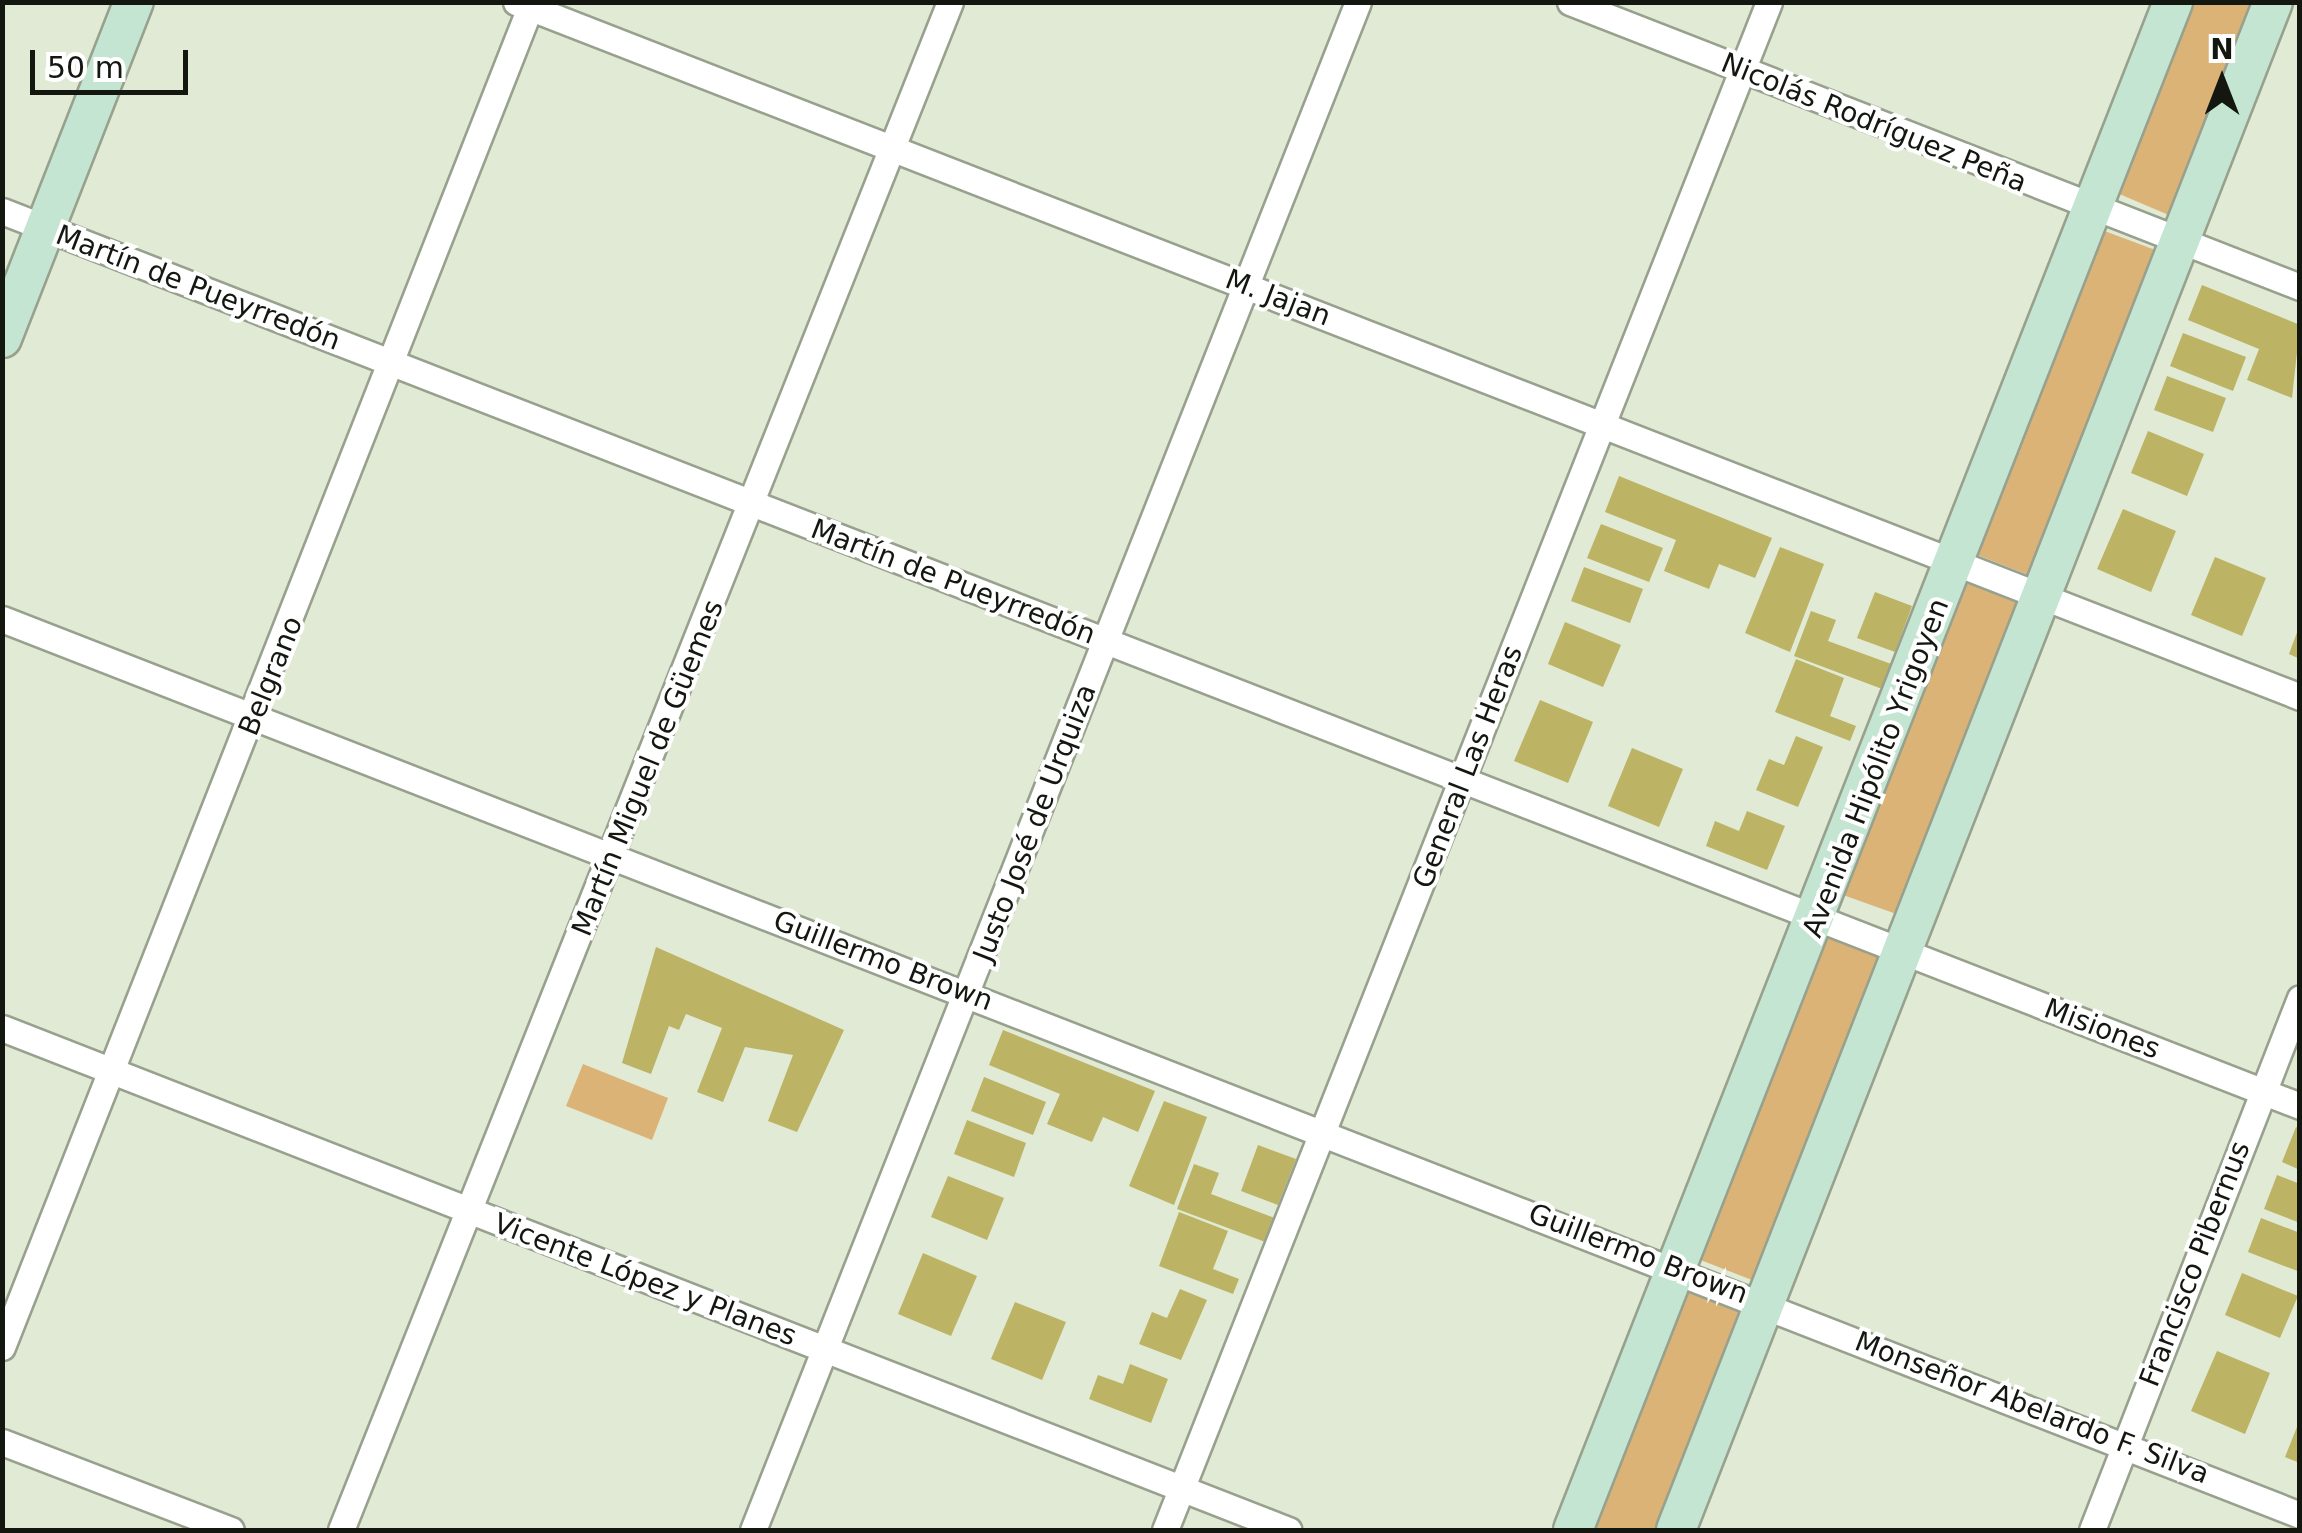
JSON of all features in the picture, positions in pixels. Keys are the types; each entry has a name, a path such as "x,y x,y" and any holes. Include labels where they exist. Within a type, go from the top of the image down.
{"main road":[{"path":"2,338 134,2"},
{"name":"Avenida Hipólito Yrigoyen","path":"1573,1530 1820,919 1954,560 2173,2"},
{"path":"1676,1530 2272,2"}],"street":[{"name":"Martín Miguel de Güemes","path":"341,1530 614,856 950,2"},
{"name":"Justo José de Urquiza","path":"753,1530 1358,2"},
{"name":"Nicolás Rodríguez Peña","path":"1570,2 2092,210 2300,287"},
{"name":"General Las Heras","path":"1165,1530 1768,2"},
{"name":"M. Jajan","path":"526,4 2300,697"},
{"name":"Belgrano","path":"2,1347 395,364 526,4"},
{"name":"Martín de Pueyrredón","path":"2,212 1904,952"},
{"name":"Guillermo Brown","path":"2,619 1763,1303"},
{"name":"Misiones","path":"1904,952 2300,1106"},
{"name":"Francisco Pibernus","path":"2092,1530 2300,998"},
{"name":"Vicente López y Planes","path":"2,1028 1288,1530"},
{"name":"Monseñor Abelardo F. Silva","path":"1763,1303 2300,1515"},
{"path":"2,1442 231,1530"}],"shaded area":[{"path":"2190,3 2255,3 2171,216 2117,193"},
{"path":"2102,230 2158,251 2031,576 1975,554"},
{"path":"1963,572 2022,594 1902,916 1843,895"},
{"path":"1827,935 1886,958 1757,1282 1698,1259"},
{"path":"583,1064 668,1098 652,1140 566,1106"},
{"path":"1686,1282 1749,1305 1661,1530 1585,1530"}],"building":[{"path":"2202,285 2300,325 2292,398 2247,380 2259,349 2188,320"},
{"path":"2183,333 2246,357 2233,391 2170,366"},
{"path":"2167,376 2226,398 2213,432 2154,410"},
{"path":"2148,431 2204,454 2187,496 2131,473"},
{"path":"1619,476 1772,538 1755,578 1719,564 1709,589 1664,571 1676,540 1605,512"},
{"path":"2123,509 2176,531 2151,592 2097,569"},
{"path":"1601,524 1663,548 1649,582 1587,558"},
{"path":"1780,547 1824,564 1790,652 1745,633"},
{"path":"2215,557 2266,578 2242,636 2191,615"},
{"path":"1584,567 1643,589 1630,623 1571,601"},
{"path":"1875,592 1912,606 1895,652 1857,638"},
{"path":"1811,611 1836,620 1828,641 1894,665 1885,690 1794,656"},
{"path":"1565,622 1621,645 1603,687 1548,664"},
{"path":"2300,627 2300,659 2289,654"},
{"path":"1796,659 1844,678 1830,716 1856,726 1850,741 1775,712"},
{"path":"1540,700 1593,722 1568,783 1514,761"},
{"path":"1796,736 1823,747 1798,807 1756,790 1769,759 1784,765"},
{"path":"1632,748 1683,769 1659,827 1608,806"},
{"path":"1747,811 1785,826 1767,870 1706,846 1715,821 1739,831"},
{"path":"656,947 844,1030 797,1132 768,1121 793,1055 745,1047 723,1102 697,1092 722,1028 686,1014 679,1030 669,1026 651,1074 622,1063"},
{"path":"1003,1030 1155,1091 1138,1132 1103,1117 1092,1142 1047,1124 1060,1094 989,1065"},
{"path":"984,1077 1046,1102 1033,1135 971,1111"},
{"path":"1164,1101 1207,1117 1174,1205 1129,1186"},
{"path":"967,1120 1026,1143 1014,1177 954,1154"},
{"path":"2296,1127 2300,1129 2300,1170 2282,1162"},
{"path":"1258,1145 1296,1159 1278,1205 1241,1191"},
{"path":"1194,1164 1219,1173 1211,1194 1277,1219 1268,1243 1177,1209"},
{"path":"2277,1175 2300,1184 2300,1223 2264,1209"},
{"path":"948,1176 1004,1198 987,1240 931,1217"},
{"path":"1179,1212 1228,1231 1213,1269 1239,1279 1233,1294 1159,1266"},
{"path":"2261,1218 2300,1233 2300,1272 2248,1252"},
{"path":"923,1253 977,1276 951,1336 898,1314"},
{"path":"2242,1273 2298,1296 2280,1338 2225,1315"},
{"path":"1180,1289 1207,1300 1181,1360 1139,1344 1152,1312 1167,1318"},
{"path":"1015,1302 1066,1322 1042,1380 991,1359"},
{"path":"2217,1351 2270,1373 2245,1434 2191,1411"},
{"path":"1130,1364 1168,1379 1151,1423 1089,1399 1098,1375 1123,1384"},
{"path":"2300,1422 2300,1463 2285,1457"}]}
